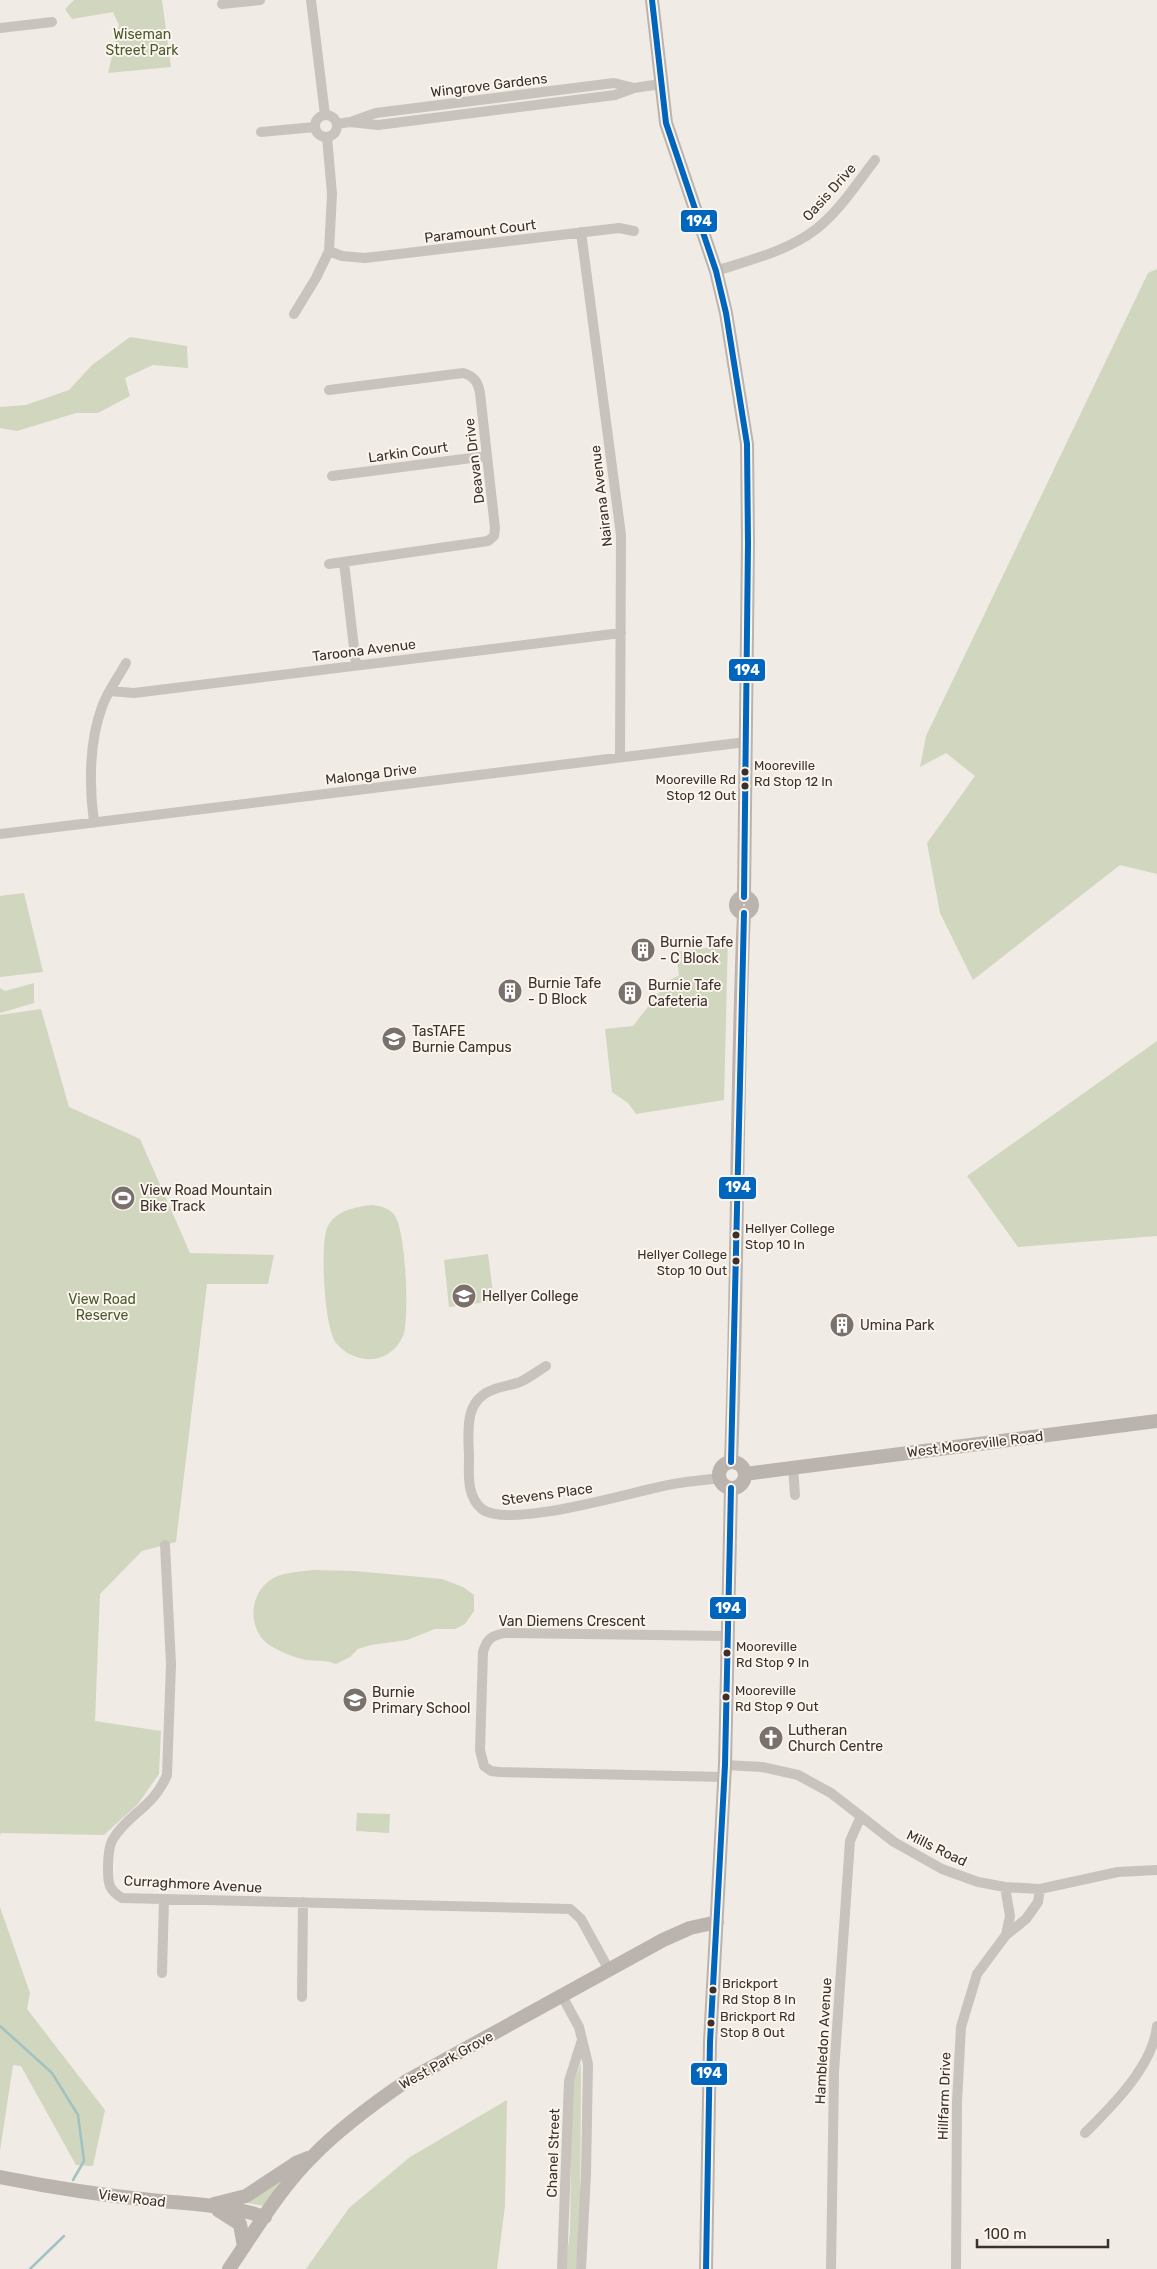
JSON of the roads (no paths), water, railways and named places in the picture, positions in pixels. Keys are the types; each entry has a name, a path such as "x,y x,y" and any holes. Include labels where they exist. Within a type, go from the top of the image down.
{"main road":[{"path":"652,0 666,123 716,270 726,313 747,444 744,897 738,900 736,905 738,910 744,913 738,1075 736,1291 731,1462"},
{"name":"West Mooreville Road","path":"745,1474 1157,1422"},
{"path":"731,1462 739,1464 745,1474 740,1486 731,1488 723,1486 718,1478 721,1467 731,1462"},
{"path":"706,2269 710,2042 725,1771 731,1488"},
{"name":"West Park Grove","path":"229,2269 289,2183 312,2156 379,2100 405,2082 609,1970 690,1928 717,1922"},
{"path":"209,2205 246,2196 296,2163 312,2156"},
{"name":"View Road","path":"0,2177 44,2186 115,2196 209,2205 265,2217"},
{"path":"209,2205 240,2224 244,2248"}],"street":[{"path":"222,4 260,0"},
{"path":"311,0 326,115"},
{"path":"0,28 52,22"},
{"name":"Wingrove Gardens","path":"337,124 350,122 376,112 614,83 634,88 661,84"},
{"path":"326,115 332,116 337,124 336,131 327,137 320,136 315,127 316,120 326,115"},
{"path":"261,132 315,127"},
{"path":"294,314 316,278 329,251 332,194 327,137"},
{"name":"Oasis Drive","path":"716,270 792,244 816,229 831,214 875,160"},
{"name":"Paramount Court","path":"329,251 342,256 365,258 619,228 634,231"},
{"name":"Nairana Avenue","path":"581,232 621,535 620,758"},
{"name":"Deavan Drive","path":"329,390 464,372 470,374 478,385 496,528 494,536 488,541 329,564"},
{"name":"Larkin Court","path":"332,476 487,456"},
{"path":"344,562 356,665"},
{"name":"Taroona Avenue","path":"110,691 134,693 621,633"},
{"path":"94,822 91,759 97,724 110,691 126,663"},
{"name":"Malonga Drive","path":"0,834 746,742"},
{"name":"Stevens Place","path":"546,1366 521,1381 483,1394 472,1406 468,1421 469,1479 472,1494 482,1509 499,1516 514,1515 566,1508 661,1486 718,1478"},
{"path":"792,1467 795,1495"},
{"name":"Curraghmore Avenue","path":"165,1545 171,1664 167,1775 160,1791 125,1824 112,1841 108,1860 108,1883 112,1892 122,1898 570,1909 581,1919 609,1970"},
{"name":"Van Diemens Crescent","path":"725,1771 500,1772 491,1771 484,1766 480,1750 483,1652 492,1636 504,1632 728,1636"},
{"name":"Mills Road","path":"725,1771 762,1767 798,1775 831,1793 894,1842 942,1869 978,1882 1005,1887 1040,1889 1118,1872 1157,1870"},
{"name":"Hambledon Avenue","path":"830,2269 834,2072 838,2006 850,1841 861,1816"},
{"name":"Hillfarm Drive","path":"1005,1887 1010,1916 1006,1935"},
{"name":"Hillfarm Drive","path":"956,2269 957,2102 961,2026 978,1974 1006,1935 1026,1919 1038,1902 1040,1889"},
{"path":"162,1973 164,1899"},
{"path":"302,1997 303,1902"},
{"path":"562,1996 579,2027 588,2064 586,2174 581,2269"},
{"path":"1085,2133 1112,2107 1134,2080 1151,2046 1157,2026"},
{"name":"Chanel Street","path":"562,2269 569,2080 583,2040"}],"waterway":[{"path":"0,2026 52,2073 78,2115 84,2161 73,2180"},
{"path":"30,2269 64,2236"}],"place":[{"name":"Mooreville Rd Stop 12 In","path":"745,772"},
{"name":"Mooreville Rd Stop 12 Out","path":"745,786"},
{"name":"Burnie Tafe - C Block","path":"643,950"},
{"name":"Burnie Tafe - D Block","path":"510,991"},
{"name":"Burnie Tafe Cafeteria","path":"630,993"},
{"name":"TasTAFE Burnie Campus","path":"394,1039"},
{"name":"View Road Mountain Bike Track","path":"123,1198"},
{"name":"Hellyer College Stop 10 In","path":"736,1235"},
{"name":"Hellyer College Stop 10 Out","path":"736,1261"},
{"name":"Hellyer College","path":"464,1296"},
{"name":"Umina Park","path":"842,1325"},
{"name":"Mooreville Rd Stop 9 In","path":"727,1653"},
{"name":"Mooreville Rd Stop 9 Out","path":"726,1697"},
{"name":"Burnie Primary School","path":"355,1700"},
{"name":"Lutheran Church Centre","path":"771,1738"},
{"name":"Brickport Rd Stop 8 In","path":"713,1990"},
{"name":"Brickport Rd Stop 8 Out","path":"711,2023"}],"park label":[{"name":"Wiseman Street Park","path":"142,42"},
{"name":"View Road Reserve","path":"102,1308"}]}
